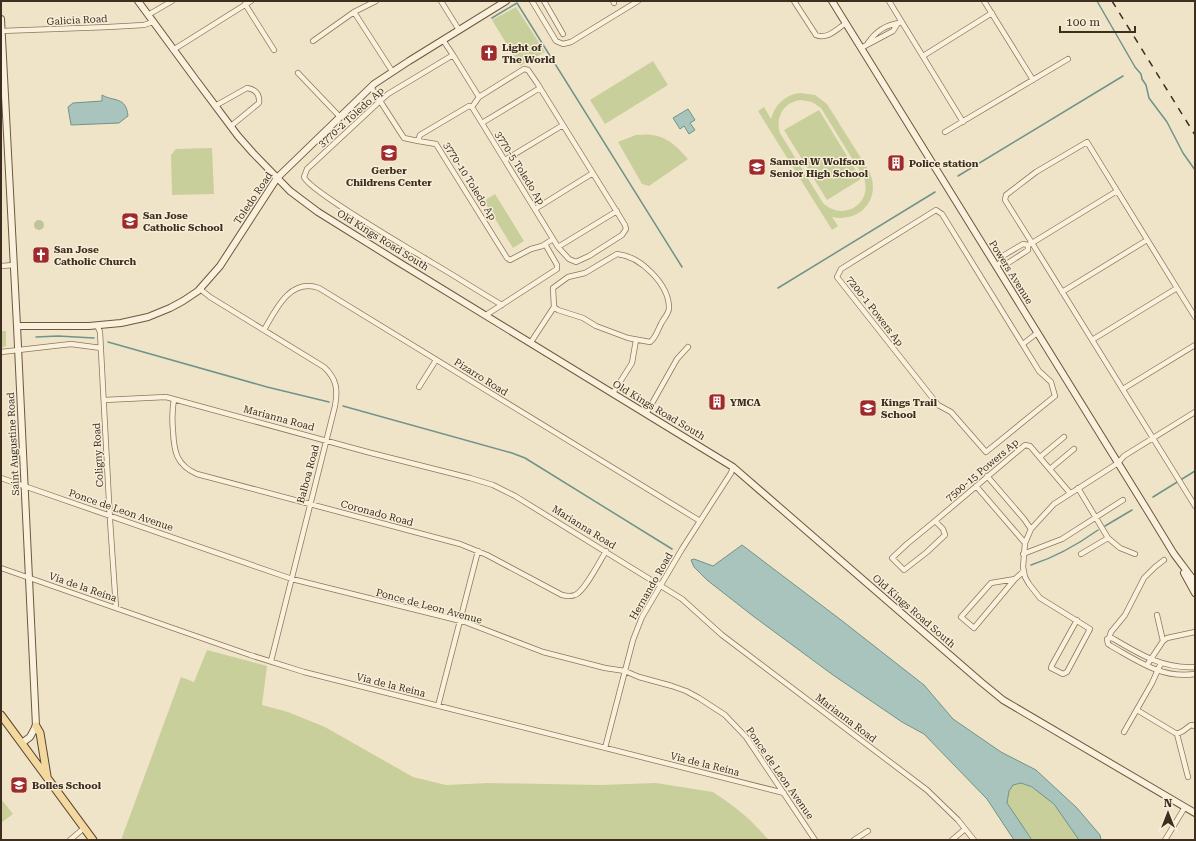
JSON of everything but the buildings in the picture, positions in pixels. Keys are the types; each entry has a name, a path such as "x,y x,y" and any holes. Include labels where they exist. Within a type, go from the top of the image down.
{"main road":[{"path":"1,715 94,840"},
{"path":"36,726 40,733 48,778"}],"street":[{"name":"Old Kings Road South","path":"138,1 215,106 253,154 290,191 318,212 733,467 981,682 1004,700 1195,813"},
{"path":"148,15 172,1"},
{"path":"173,50 251,1"},
{"path":"314,41 354,12 376,1"},
{"path":"441,1 459,30"},
{"name":"Toledo Road","path":"18,326 97,325 136,320 159,314 183,302 200,288 220,266 277,178 371,87 392,71 506,1"},
{"path":"532,1 556,41 563,44 571,42 638,1"},
{"path":"544,1 563,34"},
{"path":"794,1 816,35 820,37 827,36 846,23"},
{"name":"Powers Avenue","path":"832,1 998,264 1037,333 1174,554 1195,593"},
{"path":"889,1 900,22 963,122"},
{"path":"984,1 1033,80"},
{"path":"245,4 274,50"},
{"path":"354,12 392,71"},
{"path":"922,56 992,13"},
{"name":"Saint Augustine Road","path":"1,18 18,326 36,726"},
{"name":"Galicia Road","path":"1,31 144,25 153,22"},
{"path":"861,48 893,31 900,22"},
{"path":"444,40 479,97"},
{"name":"3770-2 Toledo Ap","path":"453,55 380,101 307,169 304,177 305,180 351,213 502,305"},
{"path":"946,132 1068,59"},
{"path":"371,87 404,138 418,141 420,135 469,106 472,107 479,97 524,69 528,70 593,173 626,229 622,235 582,260 576,262 569,259 553,239"},
{"path":"298,73 340,117"},
{"path":"215,106 247,88 252,89 258,95 259,103 231,126"},
{"path":"482,123 540,88"},
{"name":"3770-5 Toledo Ap","path":"472,107 553,239"},
{"path":"505,160 563,125"},
{"name":"3770-10 Toledo Ap","path":"418,141 436,144 507,258 510,260 553,239"},
{"path":"1195,317 1087,142 1042,168 1007,192 1005,200 1030,244 1062,292 1195,506"},
{"path":"535,209 593,173"},
{"path":"1030,244 1028,250 1023,254 1005,265 998,264 1001,258 1023,244 1030,244 1117,191"},
{"name":"7200-1 Powers Ap","path":"936,210 942,214 1022,344 1039,371 1051,382 1055,396 986,452 951,412 938,405 836,276 841,268 936,210"},
{"path":"558,247 616,211"},
{"path":"1062,292 1147,240"},
{"path":"486,315 557,269 557,265 545,244"},
{"path":"531,342 554,307 553,288 556,284 572,276 585,273 617,254 623,254 643,264 654,275 668,296 668,313 654,339 650,342 636,340 596,326 583,318 558,310 554,307"},
{"path":"1,266 14,265"},
{"name":"Pizarro Road","path":"264,330 290,292 298,287 315,286 322,289 700,521"},
{"name":"Balboa Road","path":"200,288 210,297 324,367 331,374 335,382 337,395 271,661"},
{"path":"1092,340 1177,288"},
{"name":"Coligny Road","path":"97,325 100,332 116,608"},
{"path":"1022,344 1037,333"},
{"path":"613,393 632,363 636,340"},
{"path":"1,352 71,344 101,348"},
{"path":"1123,389 1195,345"},
{"path":"646,414 677,359 688,347"},
{"path":"419,387 436,360"},
{"name":"Marianna Road","path":"104,400 160,397 174,399 470,478 493,486 529,504 682,599 722,635 927,790 946,807 974,840"},
{"name":"Coronado Road","path":"174,399 172,413 174,447 178,458 185,467 197,474 460,544 478,551 562,595 567,596 575,595 582,589 606,551"},
{"path":"1077,620 1051,668 1063,674 1067,672 1090,629 1077,620 1040,598 1029,584 1024,571 1023,554 1025,542 1031,529 1048,509 1070,493 1118,463 1124,456 1195,412"},
{"path":"1040,457 1064,437"},
{"name":"7500-15 Powers Ap","path":"935,521 945,535 927,552 904,570 892,558 907,544 1025,444 1030,446 1070,493"},
{"path":"1050,469 1074,449"},
{"name":"Hernando Road","path":"605,748 637,627 651,600 733,467"},
{"path":"987,476 1031,529"},
{"name":"Ponce de Leon Avenue","path":"1,478 292,579 460,621 543,652 583,663 625,671 639,677 686,691 725,715 746,737 815,840"},
{"path":"976,486 1025,542"},
{"path":"1078,488 1108,538 1115,545 1135,554"},
{"path":"1023,554 1062,539 1123,500"},
{"path":"1081,554 1108,538"},
{"path":"438,706 478,551"},
{"name":"Powers Avenue","path":"1174,554 1195,582"},
{"path":"1164,560 1144,578 1125,615 1111,632 1107,640 1108,644 1147,666 1166,674 1195,674"},
{"name":"Via de la Reina","path":"1,568 304,672 784,793"},
{"path":"1015,580 992,583 962,617 974,628 1024,571"},
{"path":"1157,615 1163,641"},
{"path":"1147,666 1163,641 1167,638 1195,632"},
{"path":"1109,638 1112,638 1161,664 1179,667 1195,667"},
{"path":"1124,732 1161,664"},
{"path":"1136,710 1177,734 1188,776"},
{"path":"1177,734 1183,732 1191,725 1195,726"},
{"path":"22,743 30,737 36,726"},
{"path":"1165,840 1184,807"},
{"path":"70,840 84,828"},
{"path":"952,840 965,829"},
{"path":"854,840 868,831"}],"green space":[{"path":"516,7 545,52 520,66 492,20"},
{"path":"653,61 668,85 605,124 590,100"},
{"path":"800,93 815,95 827,104 869,171 872,181 873,190 871,199 866,206 860,212 852,216 842,218 832,217 838,226 832,230 758,111 764,107 771,119 775,109 781,101","holes":["801,100 812,102 821,108 864,178 866,187 864,196 854,207 847,210 839,211 823,203 780,133 780,116 786,107 795,101"]},
{"path":"819,110 861,179 827,200 784,130"},
{"path":"636,135 653,135 666,139 677,147 688,159 649,186 642,184 618,142"},
{"path":"212,148 214,194 172,195 171,155 176,149"},
{"path":"495,194 524,241 513,248 484,201"},
{"path":"37,220 41,220 43,221 43,229 37,230 34,227 34,223"},
{"path":"1,331 6,331 6,346 1,348"},
{"path":"207,650 267,666 262,705 288,712 325,727 413,777 446,785 488,783 599,785 656,783 713,792 749,819 769,840 121,840 181,677 194,682"},
{"path":"1021,783 1048,799 1062,813 1079,840 1032,840 1007,803 1009,791 1013,785"},
{"path":"1,799 13,814 1,823"}],"water":[{"path":"102,95 122,102 125,105 128,116 119,123 71,125 68,107 73,103 102,101"},
{"path":"688,109 695,120 690,123 695,130 689,134 684,126 680,129 673,118"},
{"path":"742,545 924,685 953,719 1001,752 1036,770 1077,808 1100,835 1101,840 1079,840 1054,804 1032,787 1021,783 1013,785 1009,791 1007,803 1032,840 1014,840 987,799 924,734 902,722 833,675 753,616 707,580 694,567 691,560 694,559 713,566"}],"waterway":[{"path":"1097,1 1135,67 1141,74 1146,85 1149,98 1167,122 1183,153 1195,170"},
{"path":"492,18 517,3 682,267"},
{"path":"958,176 1123,76"},
{"path":"778,288 935,192"},
{"path":"36,337 58,336 94,338"},
{"path":"108,342 267,387 329,402"},
{"path":"343,406 512,453 525,458 672,549"},
{"path":"1153,497 1195,471"},
{"path":"1105,526 1132,510"},
{"path":"1031,565 1066,550 1098,530"}],"railway":[{"path":"1112,1 1195,135"}],"place":[{"name":"Light of The World","path":"489,53"},
{"name":"Gerber Childrens Center","path":"389,153"},
{"name":"Police station","path":"896,163"},
{"name":"Samuel W Wolfson Senior High School","path":"757,167"},
{"name":"San Jose Catholic School","path":"130,221"},
{"name":"San Jose Catholic Church","path":"41,255"},
{"name":"YMCA","path":"717,402"},
{"name":"Kings Trail School","path":"868,408"},
{"name":"Bolles School","path":"19,785"}]}
